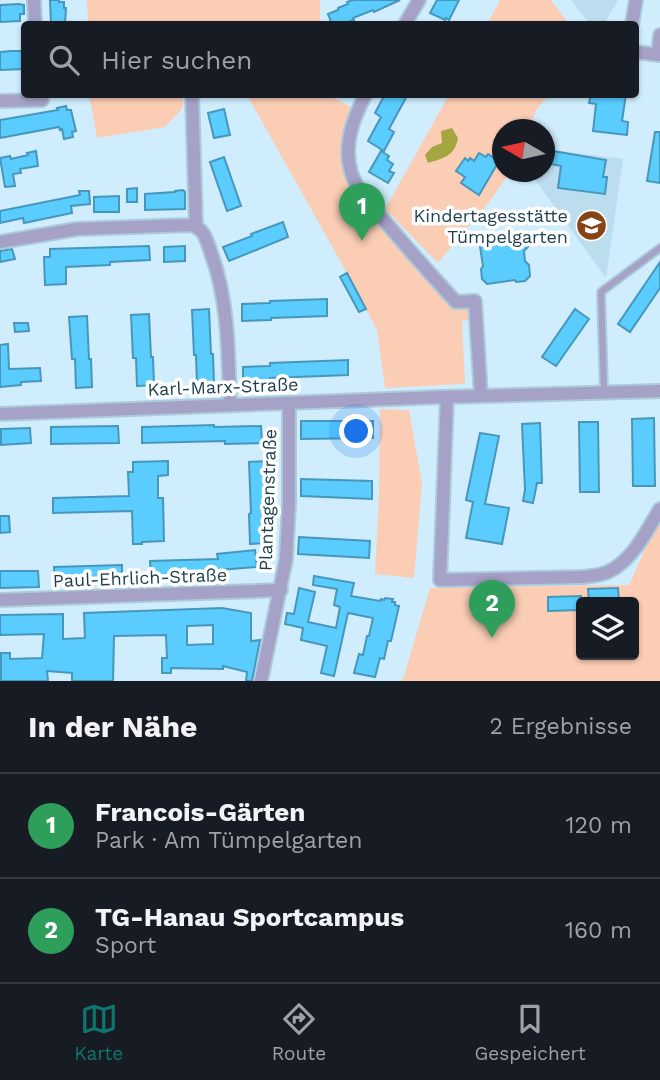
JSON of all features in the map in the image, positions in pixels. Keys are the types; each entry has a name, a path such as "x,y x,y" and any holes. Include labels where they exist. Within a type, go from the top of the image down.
{"street":[{"path":"34,0 35,21"},
{"path":"407,21 419,0"},
{"path":"632,21 636,0"},
{"path":"639,52 659,55 660,35"},
{"path":"0,101 42,98"},
{"path":"192,98 196,226 206,238 223,295 230,404"},
{"path":"364,98 349,139 348,154 354,179 369,202 456,302 474,301 481,396"},
{"path":"0,242 77,229 196,226"},
{"name":"Karl-Marx-Straße","path":"0,414 660,391"},
{"path":"447,397 440,580 599,575 614,570 628,557 660,509"},
{"name":"Plantagenstraße","path":"261,681 281,590 289,529 289,403"},
{"name":"Paul-Ehrlich-Straße","path":"0,600 281,590"}],"lane":[{"path":"604,392 601,292 660,248"}],"shaded area":[{"path":"87,0 320,0 320,21 88,21"},
{"path":"500,0 551,0 567,21 489,21"},
{"path":"571,0 618,0 606,21 588,21"},
{"path":"90,98 183,98 183,108 165,127 97,138"},
{"path":"249,98 334,98 354,109 344,137 367,210 450,307 470,307 470,320 462,321 465,384 385,388 377,330"},
{"path":"447,98 546,98 536,110 533,119 492,119 492,182 503,182 438,263 385,209"},
{"path":"452,128 458,138 454,149 444,158 428,163 425,155 432,147 442,143 441,131"},
{"name":"Kindertagesstätte Tümpelgarten","path":"555,150 623,159 606,278 537,182 555,182"},
{"path":"380,409 409,410 422,483 414,578 375,574"},
{"path":"660,515 660,681 401,681 430,588 629,585"}],"building":[{"path":"50,0 64,2 65,21 51,21"},
{"path":"400,0 351,21 331,21 328,14 348,4 347,2"},
{"path":"437,0 459,0 449,20 430,13"},
{"path":"0,5 24,5 24,14 20,14 20,21 0,22"},
{"path":"21,51 21,69 0,70 0,52"},
{"path":"383,98 406,98 389,129 394,132 384,151 368,141 381,117 375,113"},
{"path":"590,98 625,98 622,121 628,122 627,135 593,131 596,104 589,103"},
{"path":"66,106 67,110 71,110 76,131 72,132 73,137 64,139 59,127 0,138 0,120 58,110 57,108"},
{"path":"224,109 230,135 214,138 208,113"},
{"path":"655,132 660,132 660,183 647,181"},
{"path":"36,151 38,166 20,169 21,173 13,174 15,186 5,187 0,158 10,156 11,159"},
{"path":"381,151 389,156 387,160 393,164 389,171 394,173 388,183 369,172"},
{"path":"555,151 606,160 603,177 607,177 605,194 558,188 561,166 555,165"},
{"path":"479,153 492,157 492,173 479,195 461,183 465,177 456,171 465,158 474,161"},
{"path":"224,157 241,206 227,211 210,162"},
{"path":"137,188 137,202 127,202 127,189"},
{"path":"183,190 185,209 145,210 145,194"},
{"path":"79,191 89,191 90,204 71,206 72,213 24,223 23,218 0,223 0,211 80,195"},
{"path":"119,196 119,212 94,212 94,197"},
{"path":"283,222 288,237 229,261 223,247"},
{"path":"521,232 527,237 528,247 524,251 530,276 525,281 487,284 482,279 479,240 484,235 491,234 495,239"},
{"path":"149,246 150,260 66,267 66,284 45,285 44,257 50,257 50,249"},
{"path":"185,246 185,261 164,262 164,247"},
{"path":"12,249 15,259 0,262 0,251"},
{"path":"660,262 660,288 630,332 618,324"},
{"path":"347,273 366,309 359,312 340,277"},
{"path":"327,299 327,316 242,321 242,304"},
{"path":"209,309 214,384 197,384 192,310"},
{"path":"575,309 589,319 556,366 542,357"},
{"path":"149,314 154,385 137,386 131,315"},
{"path":"87,316 92,387 76,388 69,317"},
{"path":"14,323 28,323 29,331 15,332"},
{"path":"8,344 9,369 40,368 41,381 0,387 0,345"},
{"path":"348,360 348,375 270,378 270,381 243,382 243,367 270,366 270,363"},
{"path":"654,418 655,486 633,486 632,419"},
{"path":"301,421 373,421 373,438 301,439"},
{"path":"579,422 598,422 599,492 580,492"},
{"path":"540,423 542,483 537,483 533,503 523,501 525,490 522,424"},
{"path":"118,426 119,443 51,444 51,427"},
{"path":"261,426 262,443 142,443 142,427"},
{"path":"30,428 31,443 1,445 1,429"},
{"path":"480,433 499,436 485,504 509,508 502,544 466,538 473,502 466,500"},
{"path":"168,461 168,475 158,476 158,498 163,498 164,541 133,544 132,511 53,513 53,498 129,496 128,472 133,472 133,462"},
{"path":"266,461 266,543 250,544 249,462"},
{"path":"301,479 372,481 372,499 301,496"},
{"path":"0,516 9,516 10,532 0,533"},
{"path":"299,537 370,541 369,558 298,554"},
{"path":"255,550 257,567 219,570 219,575 151,578 150,561 218,559 217,554"},
{"path":"122,565 122,581 55,584 54,567"},
{"path":"0,571 38,571 39,587 0,588"},
{"path":"314,576 354,583 351,596 380,601 385,598 393,599 392,602 399,606 391,641 388,641 384,659 380,658 375,677 354,673 359,654 363,655 373,618 348,613 334,676 321,673 327,646 301,640 303,628 285,624 287,613 294,614 299,588 315,592 308,622 336,628 340,607 334,605 337,589 313,585"},
{"path":"618,588 619,597 589,597 588,589"},
{"path":"581,596 576,597 576,610 548,611 548,597"},
{"path":"222,608 251,613 251,641 260,640 252,681 246,681 247,672 223,666 223,669 171,668 171,673 162,673 162,658 167,658 166,635 114,636 113,681 72,681 72,673 47,671 48,681 1,681 1,653 10,653 10,659 42,658 44,634 0,635 0,615 63,614 63,639 85,638 84,613","holes":["213,625 213,644 187,645 187,626"]}],"place":[{"name":"Kindertagesstätte Tümpelgarten","path":"591,226"},
{"name":"Francois-Gärten","path":"362,241"},
{"name":"TG-Hanau Sportcampus","path":"492,638"}]}
